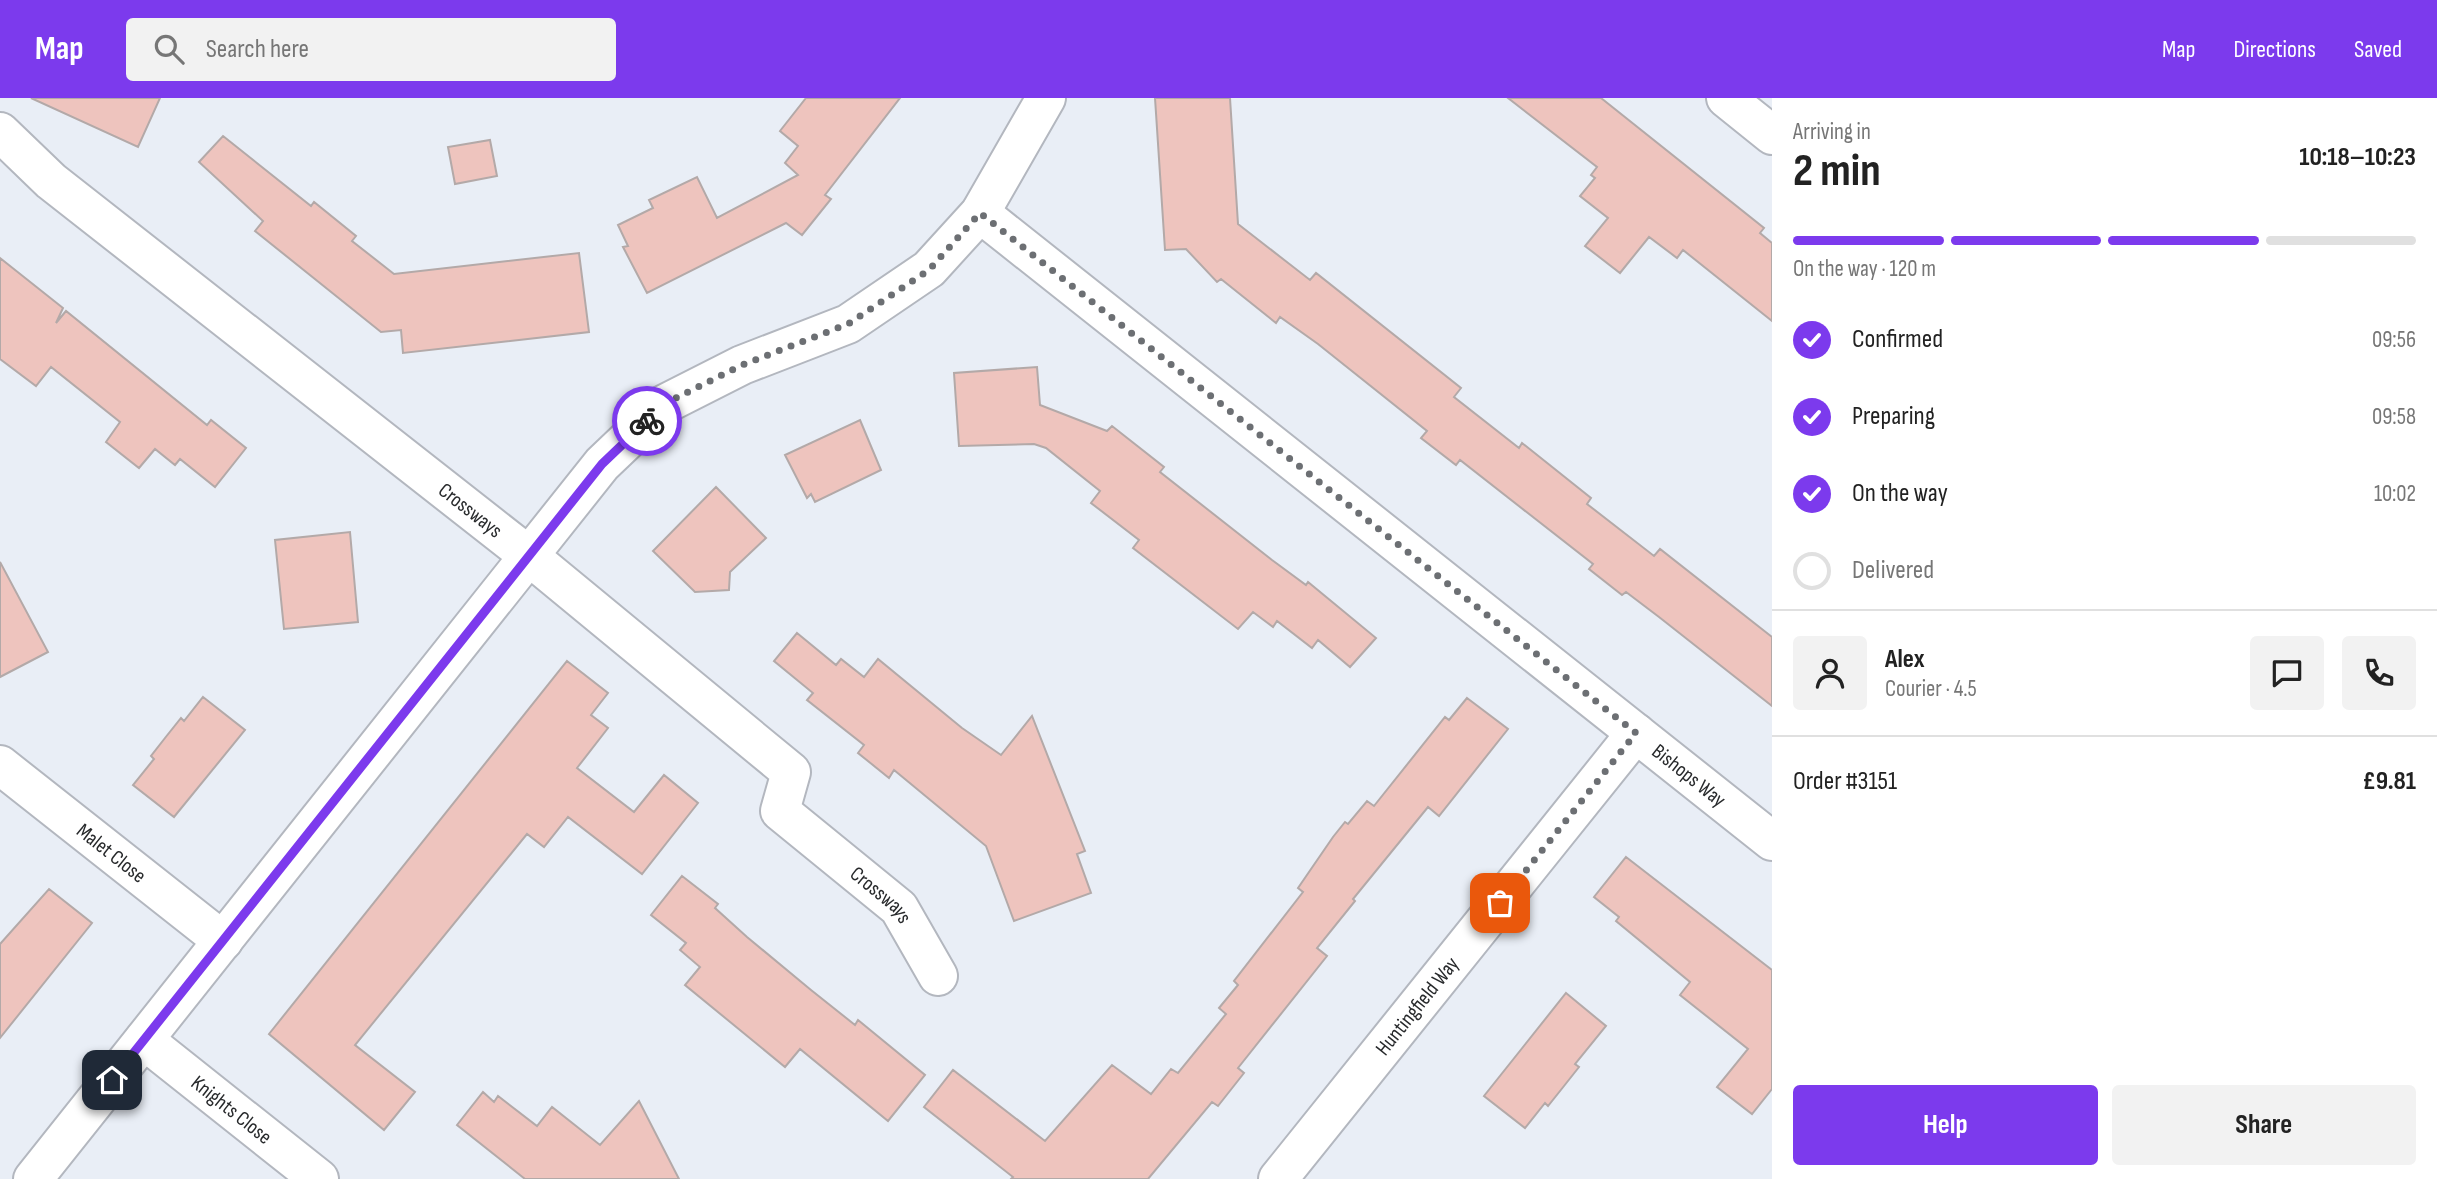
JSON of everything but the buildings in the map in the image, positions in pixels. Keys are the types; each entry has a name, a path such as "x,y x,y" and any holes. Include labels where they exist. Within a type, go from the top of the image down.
{"street":[{"path":"33,1179 602,464 664,404 742,365 848,324 929,270 980,213 1046,98"},
{"path":"1726,98 1772,135"},
{"name":"Crossways","path":"0,132 61,189 529,556 791,772 779,811 900,908 938,976"},
{"name":"Bishops Way","path":"980,213 1772,841"},
{"name":"Huntingfield Way","path":"1278,1179 1636,733"},
{"name":"Malet Close","path":"0,765 223,941"},
{"name":"Knights Close","path":"144,1040 319,1179"}],"way so far":[{"path":"647,421 664,404 742,365 848,324 929,270 980,213 1636,733 1500,903"}],"route":[{"path":"112,1080 602,464 647,421"}]}
